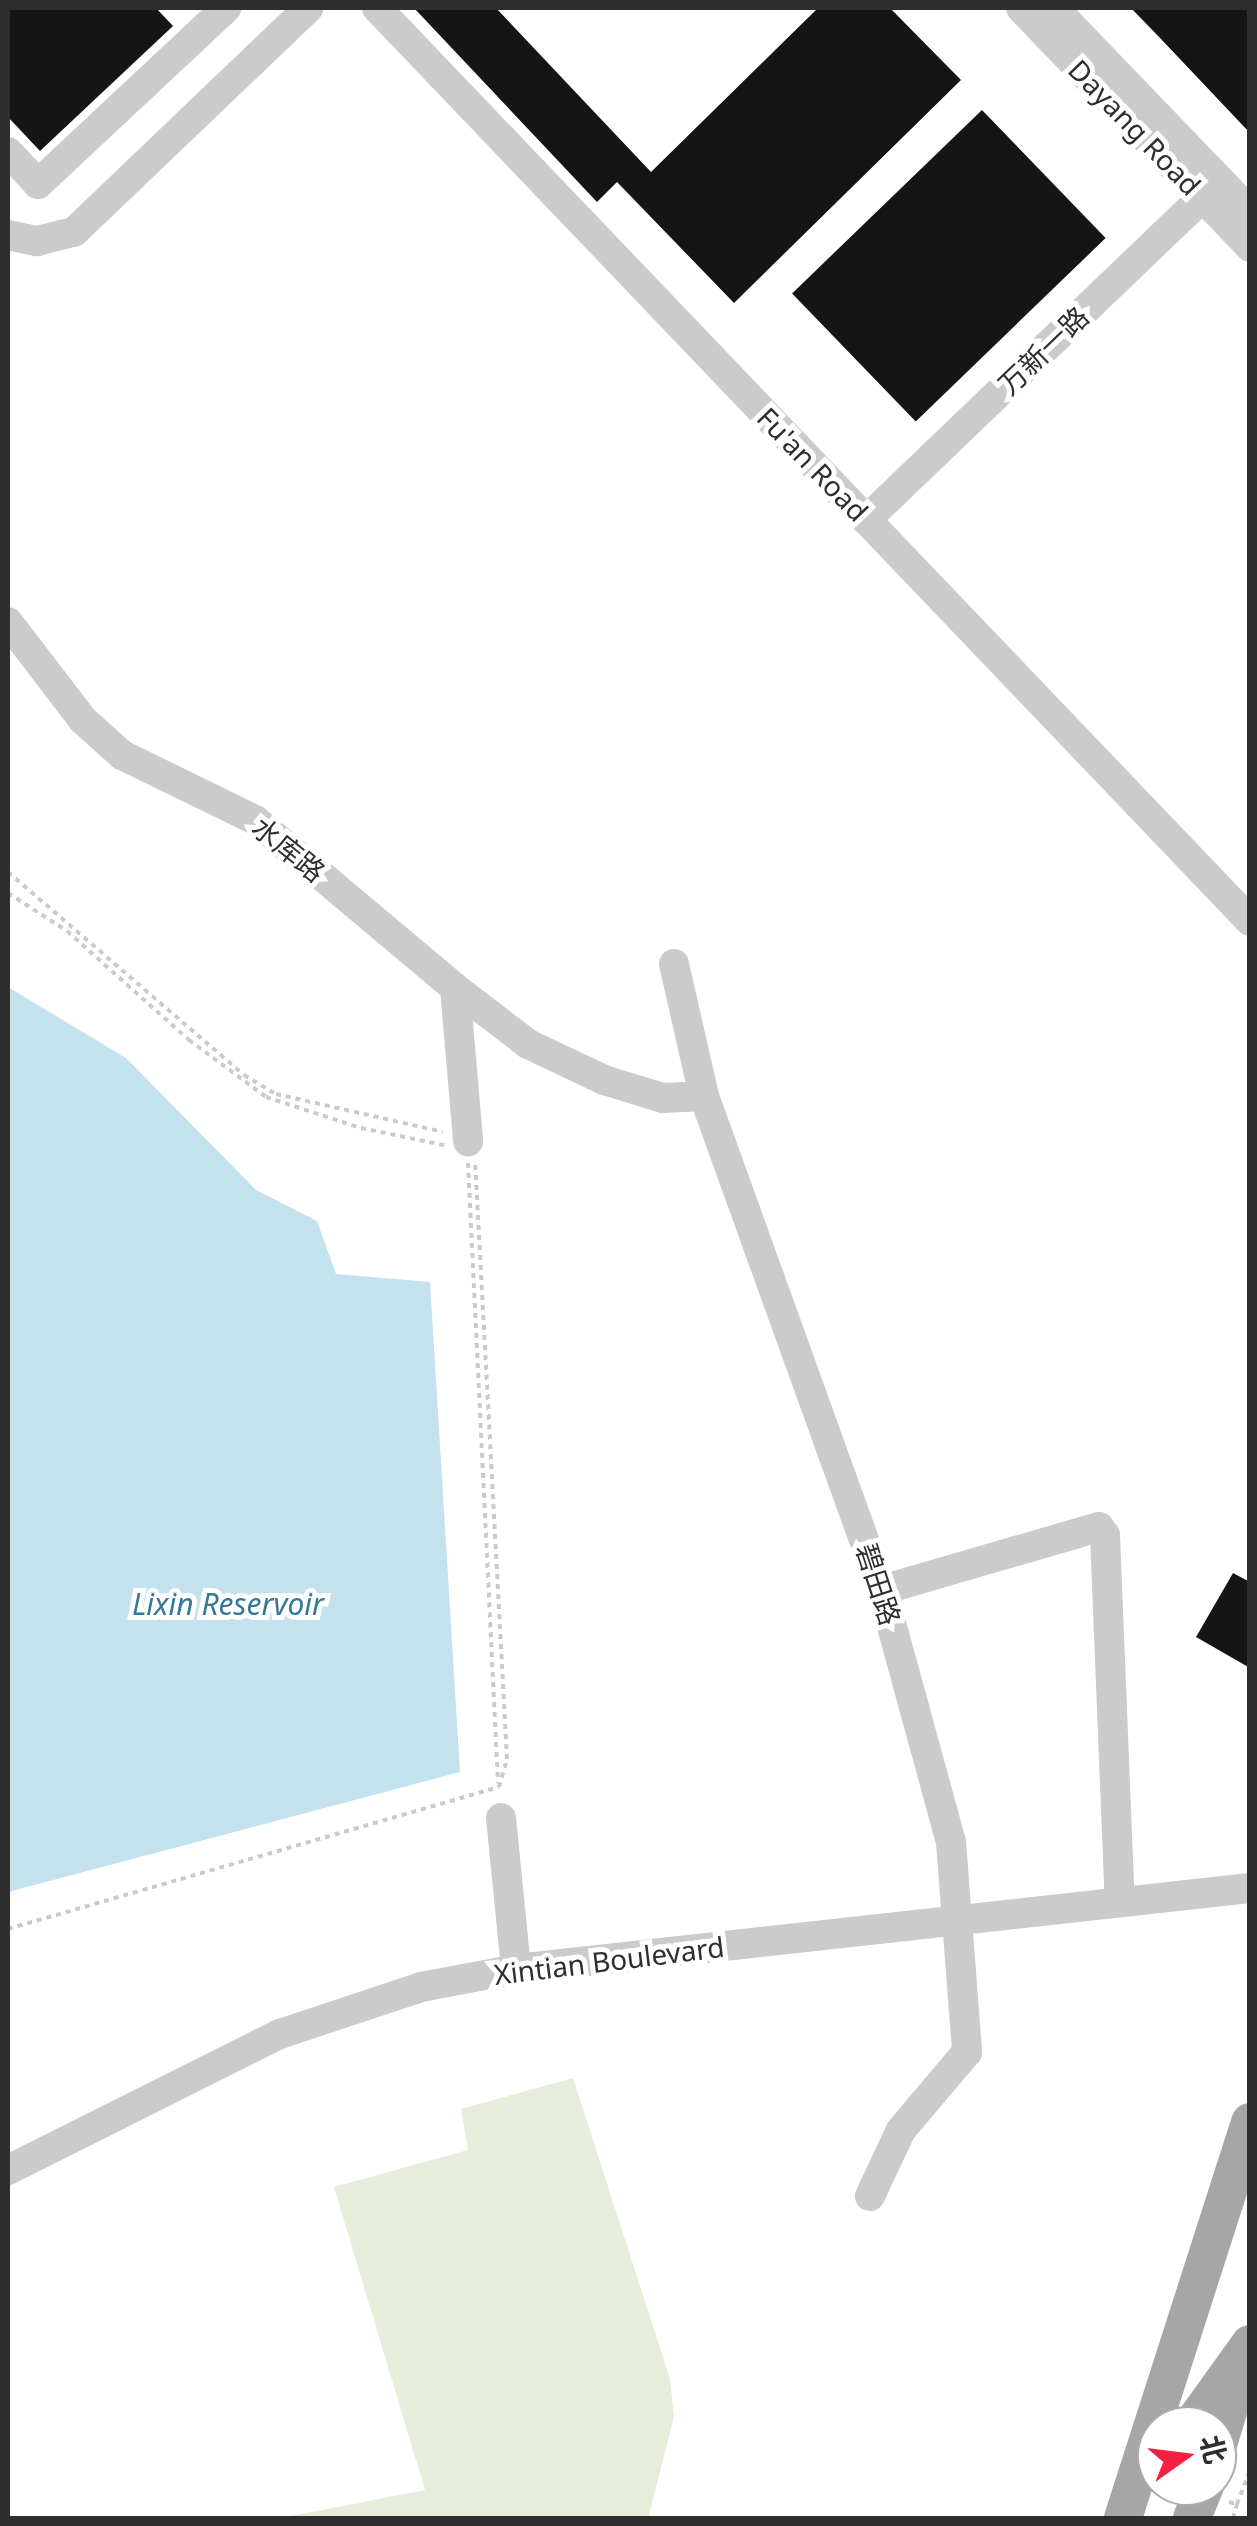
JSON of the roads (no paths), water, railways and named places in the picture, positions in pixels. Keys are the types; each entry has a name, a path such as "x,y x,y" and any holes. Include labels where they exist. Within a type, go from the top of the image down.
{"main road":[{"path":"1123,2518 1250,2122"},
{"path":"1185,2406 1250,2206"},
{"path":"1205,2406 1250,2342"},
{"path":"1230,2406 1250,2342"},
{"path":"1237,2426 1250,2404"}],"street":[{"path":"8,152 38,184 226,8"},
{"path":"8,235 37,240 74,232 308,8"},
{"name":"Fu'an Road","path":"376,8 1250,921"},
{"name":"Dayang Road","path":"1021,8 1211,189 1250,212"},
{"name":"Dayang Road","path":"1054,8 1211,189 1250,247"},
{"name":"万新一路","path":"866,520 1211,189"},
{"name":"水库路","path":"8,622 82,720 122,755 256,820 454,988 528,1044 604,1080 663,1098 704,1096"},
{"name":"碧田路","path":"674,964 704,1096 882,1590 939,1784 958,1920 966,2052 901,2130 870,2196"},
{"path":"454,988 468,1147"},
{"path":"882,1590 1099,1527 1105,1535 1120,1902"},
{"path":"500,1802 516,1969"},
{"name":"Xintian Boulevard","path":"8,2170 280,2034 421,1986 516,1969 1250,1888"}],"water":[{"name":"Lixin Reservoir","path":"8,987 126,1058 256,1190 317,1221 336,1274 430,1282 460,1772 8,1892"}]}
